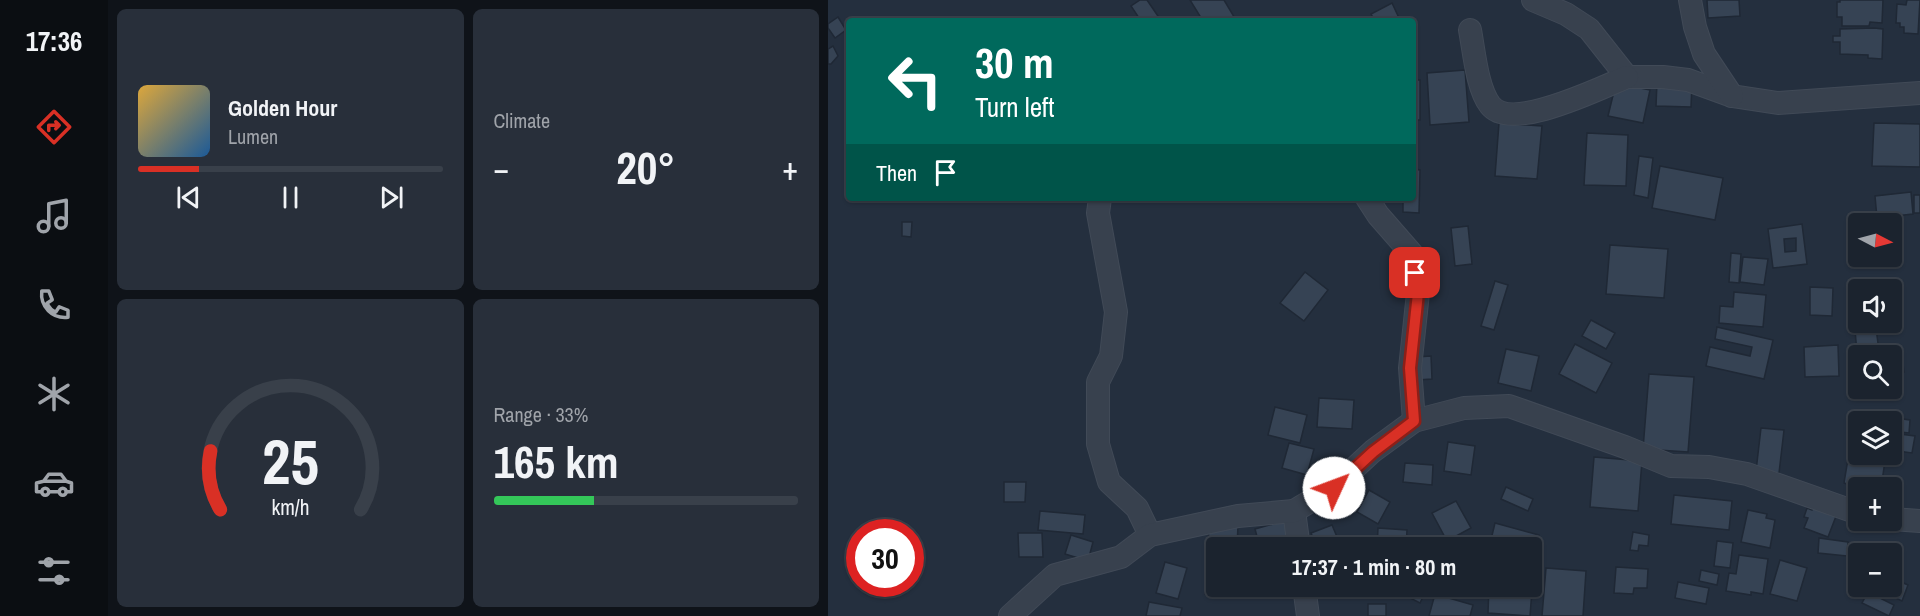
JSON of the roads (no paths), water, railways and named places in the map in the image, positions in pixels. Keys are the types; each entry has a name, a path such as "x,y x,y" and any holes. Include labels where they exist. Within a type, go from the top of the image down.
{"street":[{"path":"1533,0 1566,14 1589,29 1628,77"},
{"path":"1690,0 1695,27 1704,54 1732,96"},
{"path":"1470,30 1485,98 1491,108 1498,112 1520,114 1548,110 1628,77 1688,80 1732,96 1778,102 1920,93"},
{"path":"1100,201 1098,213 1116,312 1111,356 1098,382 1098,444 1109,482 1137,508 1150,535"},
{"path":"1369,201 1412,254 1418,293 1410,368 1414,421"},
{"path":"1010,616 1054,575 1121,557 1150,535 1238,516 1294,511 1334,488 1373,452 1414,421 1464,408 1509,405 1671,466 1709,467 1747,474 1848,509"},
{"path":"1294,511 1298,537"},
{"path":"1902,520 1920,521"},
{"path":"1305,597 1308,616"}]}
